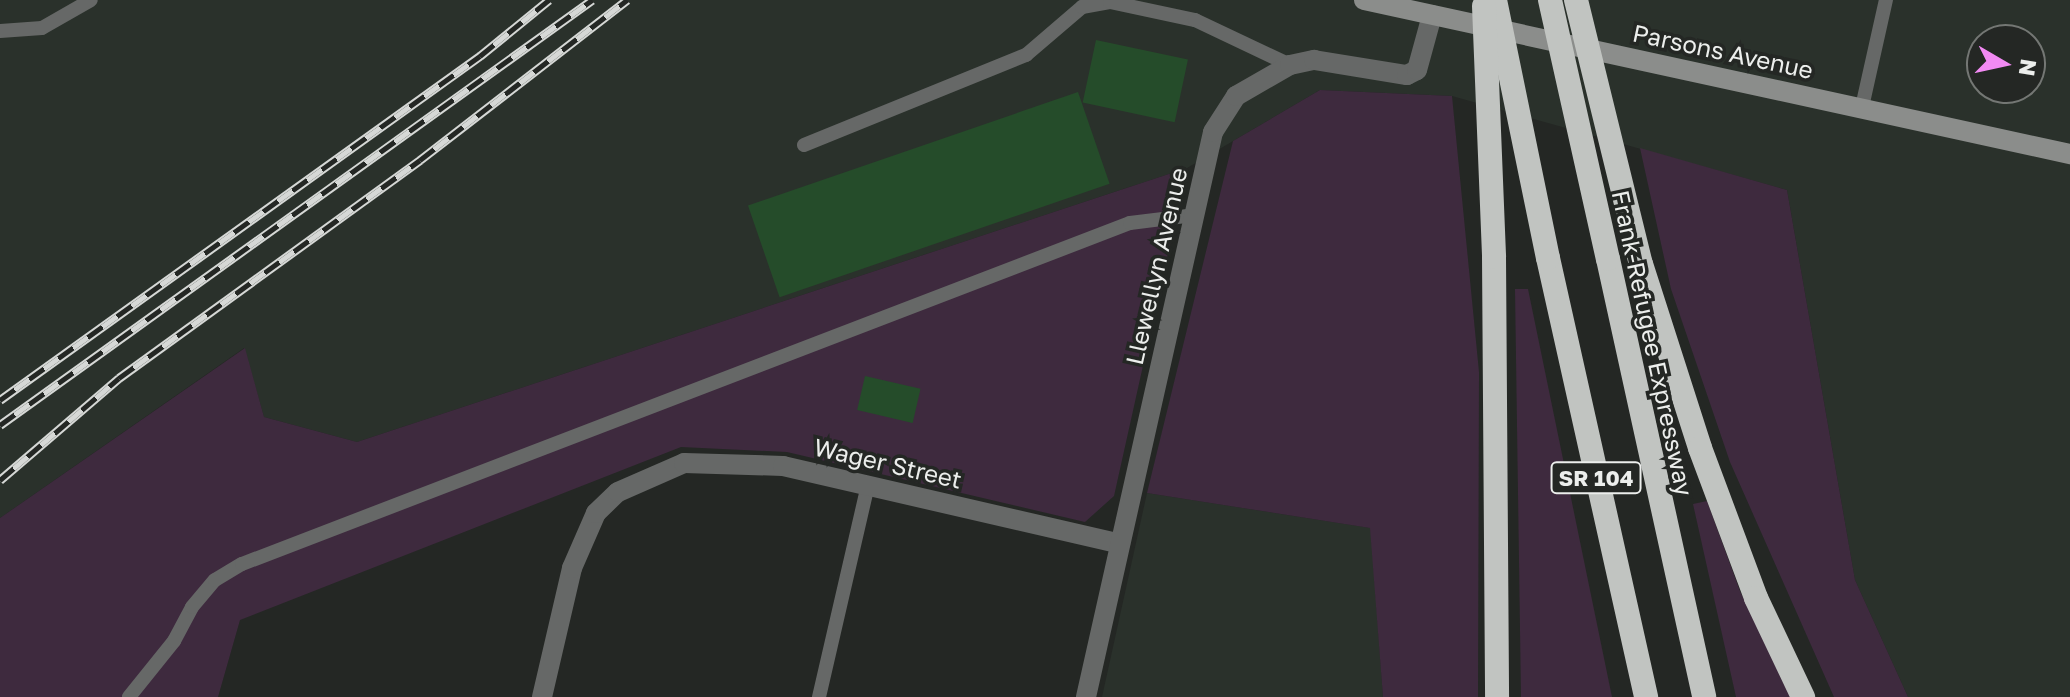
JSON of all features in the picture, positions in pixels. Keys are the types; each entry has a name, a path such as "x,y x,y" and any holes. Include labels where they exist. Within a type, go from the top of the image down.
{"highway":[{"path":"1484,0 1494,257 1497,697"},
{"name":"SR 104","path":"1495,0 1548,258 1646,697"},
{"name":"Frank-Refugee Expressway","path":"1550,0 1704,697"},
{"path":"1576,0 1641,264 1706,463 1756,598 1803,697"}],"street":[{"name":"Parsons Avenue","path":"1364,0 2070,154"},
{"name":"Llewellyn Avenue","path":"1086,697 1213,132 1236,96 1290,65 1314,60 1407,75 1423,59 1432,15"},
{"name":"Wager Street","path":"542,697 583,538 596,513 644,477 684,463 736,462 783,466 1120,544"}],"lane":[{"path":"0,31 42,28 91,0"},
{"path":"1862,107 1886,0"},
{"path":"804,145 1026,55 1082,7 1110,2 1195,20 1290,65"},
{"path":"129,697 174,641 192,607 215,580 242,564 1130,223 1194,215"},
{"path":"819,697 868,485"}],"shaded area":[{"path":"0,0 2070,0 2070,697 1908,697 1855,580 1787,190 1452,96 1320,90 1187,168 357,442 264,417 244,348 0,518"},
{"path":"1320,90 1452,96 1479,372 1478,697 1383,697 1370,528 1147,493 1233,141"},
{"path":"1640,148 1787,190 1855,580 1908,697 1834,697 1730,462 1671,289"},
{"path":"1187,168 1114,496 1085,522 787,452 681,447 240,620 218,697 0,697 0,518 245,348 264,417 357,442"},
{"path":"1515,289 1528,289 1612,697 1521,697"},
{"path":"1147,493 1371,528 1383,697 1102,697"},
{"path":"1707,501 1740,591 1790,697 1736,697 1693,504"}],"building":[{"path":"1096,40 1188,60 1175,122 1083,103"},
{"path":"1078,92 1110,184 780,297 748,206"},
{"path":"865,376 921,389 913,423 857,410"}],"railway":[{"path":"0,400 480,56 549,0"},
{"path":"0,425 592,0"},
{"path":"0,480 119,378 420,160 627,0"}]}
